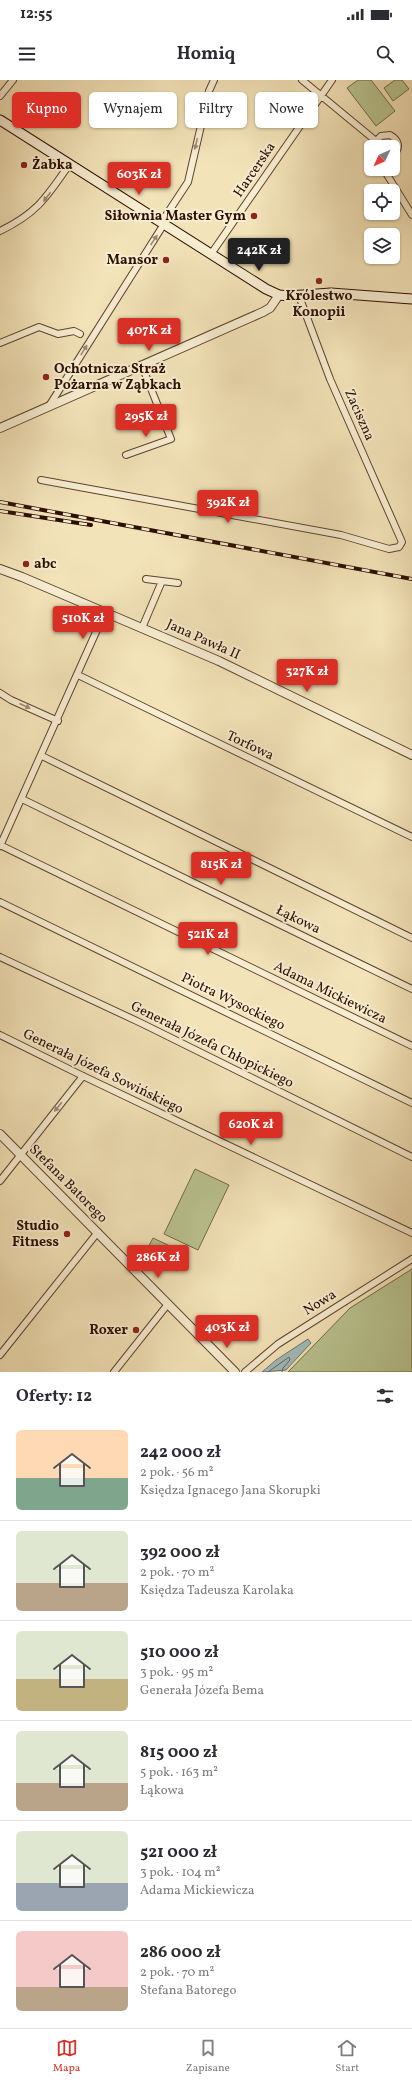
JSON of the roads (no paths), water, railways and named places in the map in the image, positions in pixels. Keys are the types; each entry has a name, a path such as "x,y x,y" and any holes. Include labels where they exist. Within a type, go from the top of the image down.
{"main road":[{"path":"0,120 266,289 279,295 299,296 331,293 412,298"}],"street":[{"path":"0,96 13,80"},
{"path":"49,406 188,182 209,91 214,80"},
{"path":"302,80 321,94 371,140"},
{"name":"Harcerska","path":"211,254 332,80"},
{"path":"379,140 384,135 393,136 395,140"},
{"path":"0,231 25,218 39,207 69,165"},
{"path":"388,176 412,215"},
{"path":"0,428 263,312 270,308 279,295"},
{"name":"Zaciszna","path":"40,480 341,535 389,549 399,548 402,542 327,372 299,296"},
{"path":"0,343 39,326 58,334 74,331 80,334"},
{"path":"126,455 172,439 142,366"},
{"name":"Jana Pawła II","path":"0,569 105,612 218,661 412,755"},
{"path":"146,579 178,583"},
{"path":"142,628 162,581"},
{"path":"0,846 58,721 105,612"},
{"name":"Torfowa","path":"78,675 412,837"},
{"path":"0,693 58,721"},
{"path":"42,756 412,938"},
{"name":"Łąkowa","path":"22,799 412,989"},
{"name":"Adama Mickiewicza","path":"0,846 412,1046"},
{"name":"Piotra Wysockiego","path":"0,902 412,1103"},
{"name":"Generała Józefa Chłopickiego","path":"0,957 141,1023 412,1157"},
{"name":"Generała Józefa Sowińskiego","path":"0,1035 412,1234"},
{"path":"0,1180 83,1076"},
{"name":"Stefana Batorego","path":"0,1134 235,1372"},
{"path":"0,1355 98,1232"},
{"name":"Nowa","path":"245,1372 278,1344 412,1259"},
{"path":"114,1372 168,1304"}],"water":[{"path":"308,1339 311,1343 286,1370 262,1372 276,1360"}],"railway":[{"path":"0,502 412,579"},
{"path":"0,511 91,525"}],"place":[{"name":"Żabka","path":"24,165"},
{"name":"Siłownia Master Gym","path":"254,216"},
{"name":"Mansor","path":"166,260"},
{"name":"Królestwo Konopii","path":"319,281"},
{"name":"Ochotnicza Straż Pożarna w Ząbkach","path":"46,377"},
{"name":"abc","path":"26,564"},
{"name":"Studio Fitness","path":"67,1234"},
{"name":"Roxer","path":"136,1330"}]}
